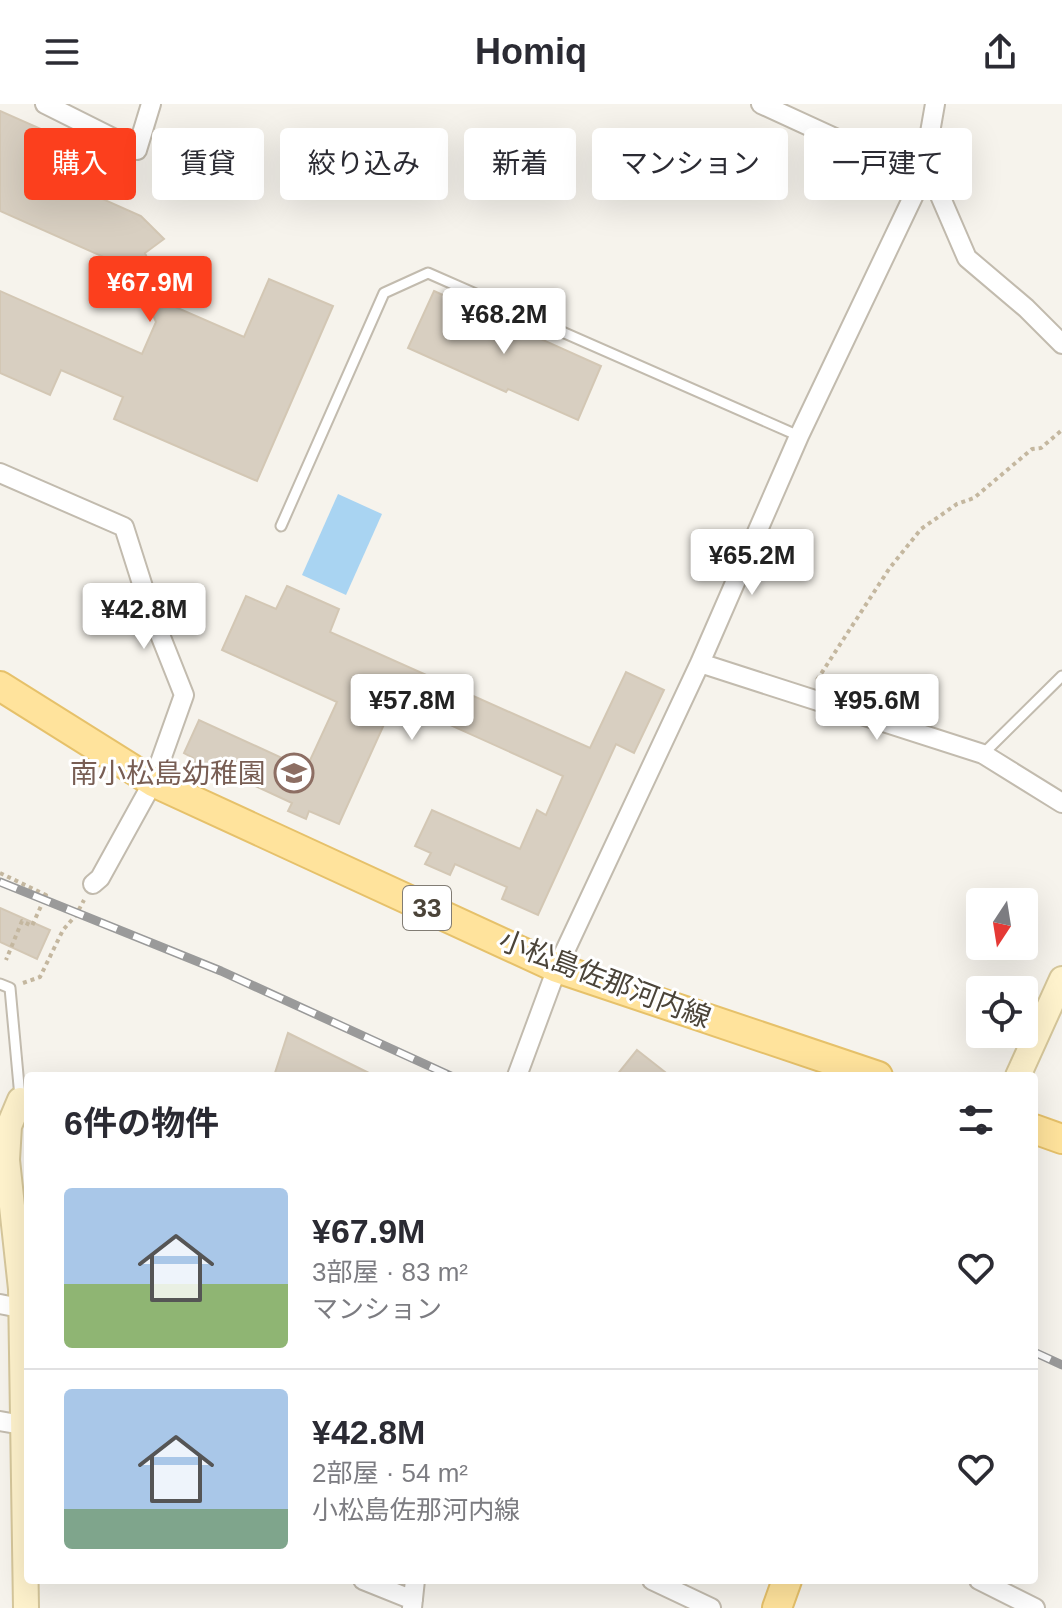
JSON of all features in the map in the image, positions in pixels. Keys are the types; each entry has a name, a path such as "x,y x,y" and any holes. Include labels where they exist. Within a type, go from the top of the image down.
{"main road":[{"name":"小松島佐那河内線","path":"0,686 153,782 557,968 866,1072"},
{"path":"1038,1130 1062,1139"},
{"path":"777,1608 786,1584"}],"street":[{"path":"45,104 137,150 151,104"},
{"path":"761,104 813,128"},
{"path":"931,128 935,104"},
{"path":"518,1072 557,968 700,663 799,436 912,200"},
{"path":"942,200 967,258 1026,308 1062,344"},
{"path":"0,473 124,527 151,612 184,695 153,782 100,878 93,884"},
{"path":"700,663 983,754 1062,803"},
{"path":"1020,1072 1062,979"},
{"path":"16,1098 4,1158 24,1397"},
{"path":"0,1421 24,1425"},
{"path":"26,1584 26,1608"},
{"path":"371,1584 412,1604 414,1584"},
{"path":"660,1584 711,1608"},
{"path":"987,1584 1035,1608"}],"lane":[{"path":"281,526 384,293 428,273 799,436"},
{"path":"983,754 1062,676"},
{"path":"5,986 16,1098"}],"path":[{"path":"806,697 889,569 921,529 957,504 974,498 1032,449 1041,448 1062,430"},
{"path":"0,873 46,895 32,926 22,921 6,960"},
{"path":"5,986 40,977 63,930 76,915 93,884"}],"water":[{"path":"338,494 382,514 346,595 302,575"}],"building":[{"path":"0,111 38,128 24,128 24,200 105,200 141,216 164,239 145,253 166,303 244,337 269,279 333,306 257,481 114,419 123,397 61,370 50,395 0,373 0,291 142,354 156,322 133,270 0,211"},
{"path":"434,291 601,366 578,420 408,348"},
{"path":"287,586 339,609 330,632 590,748 626,672 664,690 634,753 616,744 538,915 502,899 507,887 455,864 450,875 425,864 431,853 415,846 432,810 520,849 537,810 546,815 563,776 395,700 339,824 309,811 306,819 288,811 292,803 221,770 217,778 189,766 193,758 184,753 199,720 306,769 337,702 222,650 246,596 276,609"},
{"path":"0,908 50,930 37,959 0,942"},
{"path":"288,1033 367,1072 275,1072"},
{"path":"637,1050 665,1072 619,1072"}],"railway":[{"path":"0,882 221,971 442,1072"},
{"path":"1038,1354 1062,1365"}],"place":[{"name":"南小松島幼稚園","path":"294,773"}]}
